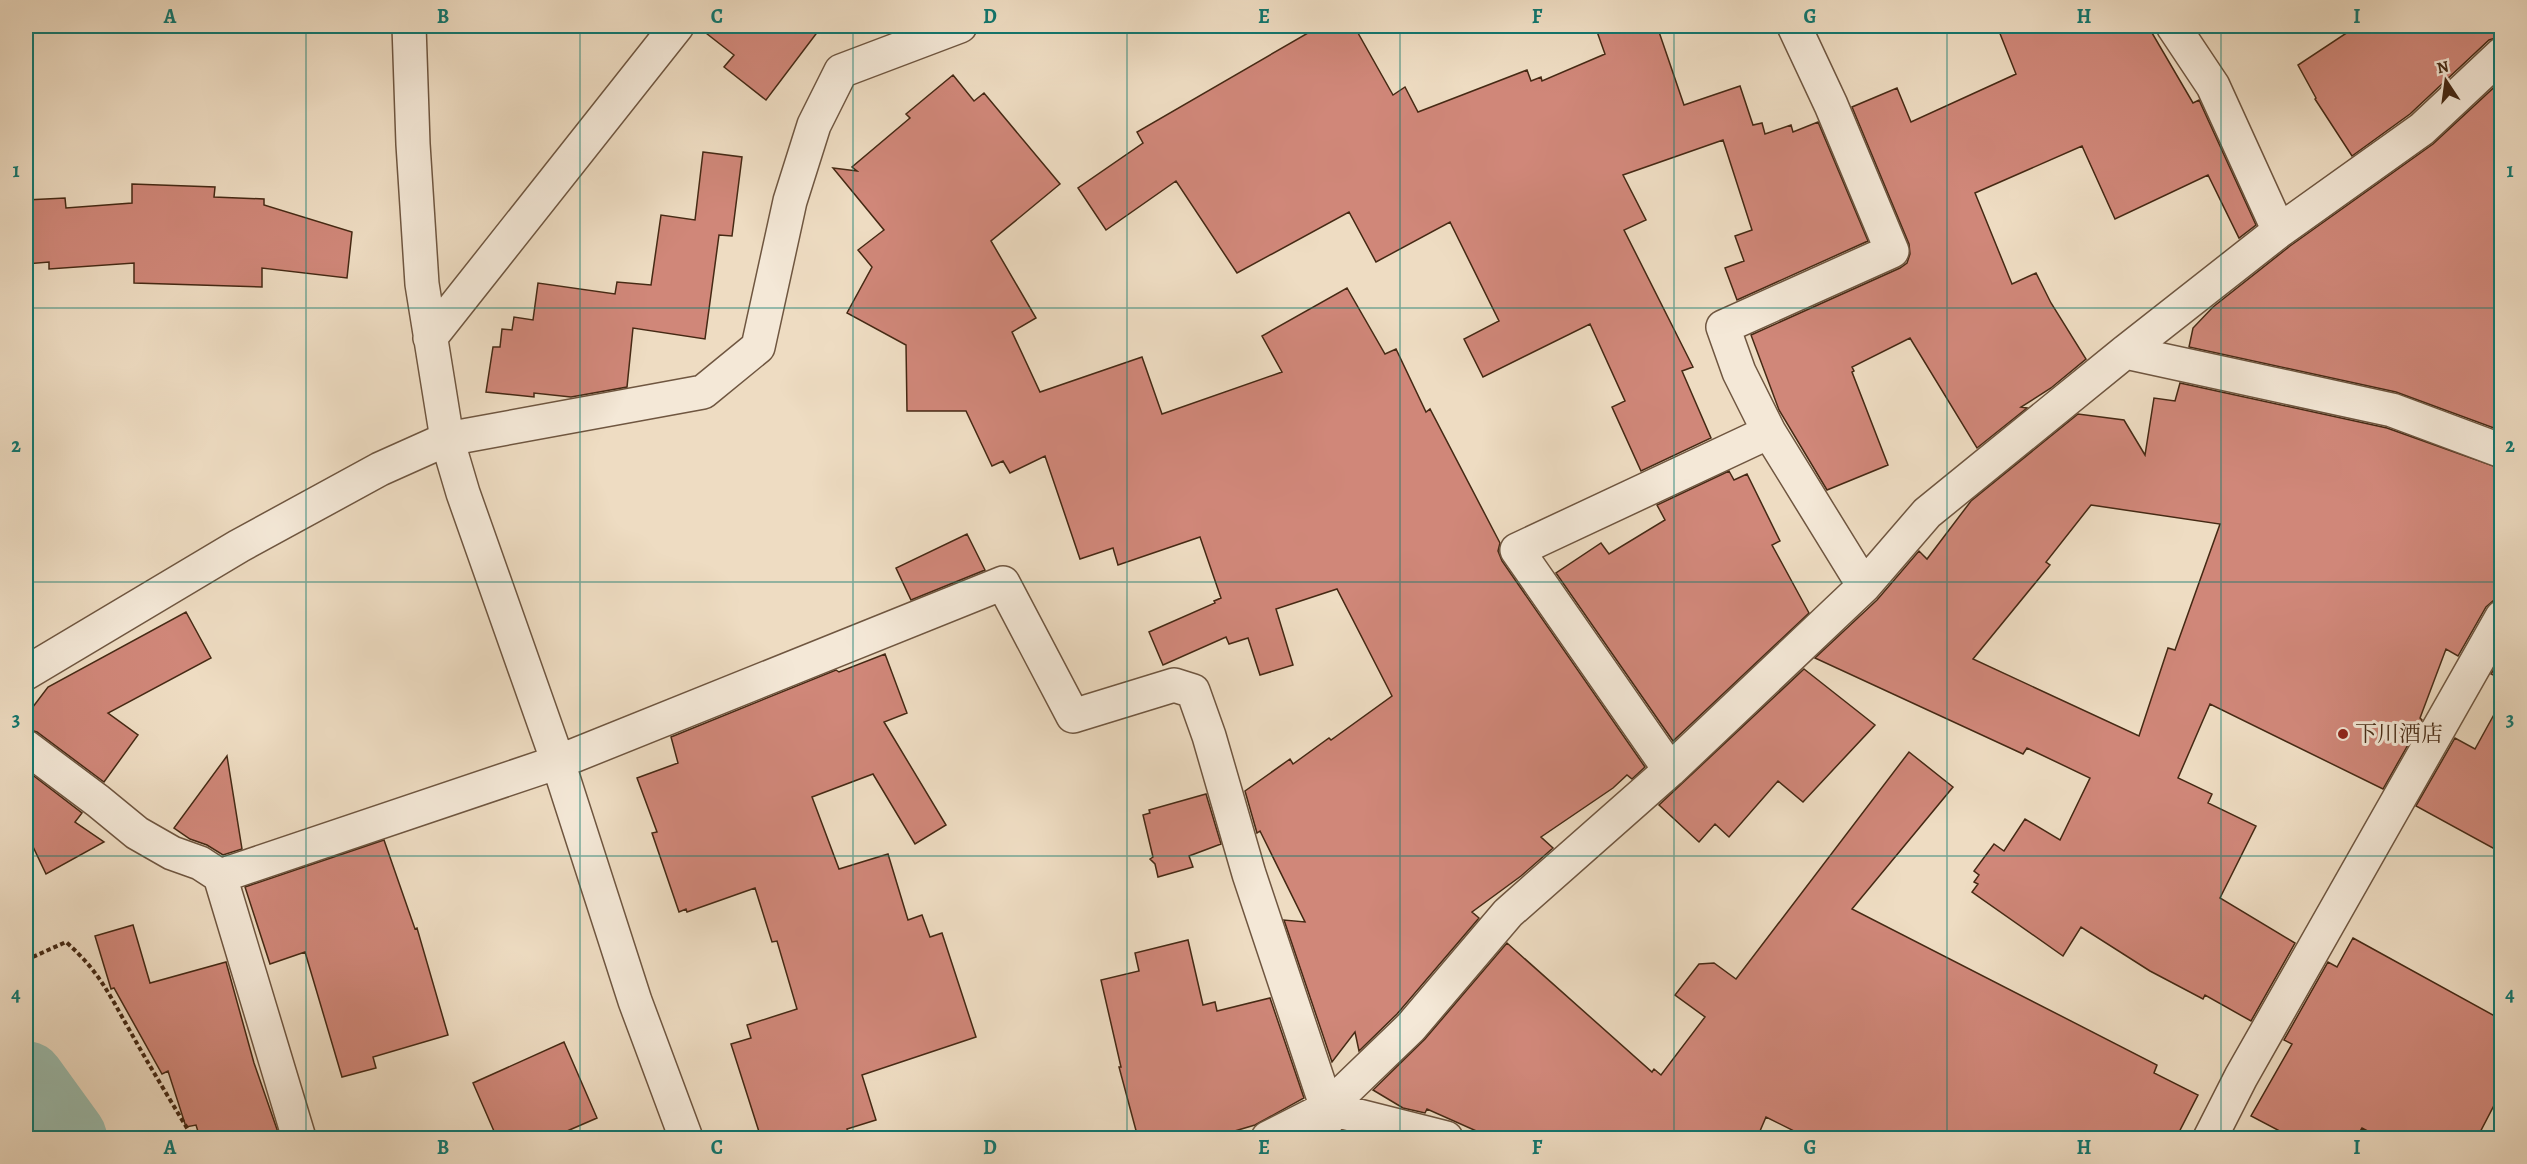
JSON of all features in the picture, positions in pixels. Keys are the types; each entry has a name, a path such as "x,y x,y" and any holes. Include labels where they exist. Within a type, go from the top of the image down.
{"street":[{"path":"409,26 412,144 422,284 447,439 463,493 558,762 635,1001 686,1138"},
{"path":"430,338 676,26"},
{"path":"26,673 238,546 380,469 447,439 703,392 758,347 790,201 814,125 841,71 960,26"},
{"path":"1794,26 1831,105 1892,251 1723,327 1739,372 1769,432 1864,586"},
{"path":"2174,26 2213,86 2279,231"},
{"path":"1325,1123 1508,914 1670,770 1864,586 1927,513 2125,352 2279,231 2422,129 2502,54"},
{"path":"2125,352 2392,410 2502,451"},
{"path":"1670,770 1518,550 1769,432"},
{"path":"220,876 558,762 1003,583 1073,716 1174,685 1193,692 1209,736 1325,1123"},
{"path":"2211,1138 2241,1077 2502,617"},
{"path":"26,747 137,833 172,853 200,863 220,876 299,1138"},
{"path":"1268,1138 1325,1123 1446,1138"}],"path":[{"path":"26,960 66,942 86,959 115,1001 128,1028 193,1138"}],"building":[{"path":"697,26 822,26 766,100 724,67 734,55"},
{"path":"1320,26 1354,26 1393,95 1405,87 1418,112 1527,70 1531,81 1541,77 1542,81 1605,54 1595,26 1657,26 1684,105 1740,86 1753,125 1762,123 1765,134 1791,125 1793,132 1818,122 1868,241 1737,300 1725,268 1744,261 1735,236 1752,230 1723,140 1623,175 1646,220 1624,230 1693,367 1682,371 1711,438 1641,471 1612,407 1625,401 1590,324 1483,377 1464,339 1499,321 1450,222 1376,262 1349,212 1237,273 1176,181 1106,230 1078,188 1143,143 1137,132"},
{"path":"1997,26 2148,26 2193,103 2199,100 2256,225 2239,238 2208,175 2115,219 2082,146 1975,193 2012,284 2036,273 2051,303 2086,359 2051,388 2021,407 2027,408 1977,448 1910,338 1852,367 1888,465 1827,490 1779,410 1751,335 1907,263 1910,254 1909,244 1852,107 1897,88 1911,122 2016,74"},
{"path":"2357,26 2502,26 2502,36 2489,40 2410,114 2352,156 2315,99 2298,65"},
{"path":"953,75 974,101 984,93 1060,184 991,241 1036,318 1012,332 1040,392 1142,357 1162,414 1282,372 1262,336 1347,288 1385,354 1396,349 1426,412 1430,409 1500,543 1498,551 1502,561 1645,767 1632,779 1627,775 1613,788 1541,837 1553,848 1521,876 1472,912 1479,918 1397,1014 1359,1051 1355,1032 1332,1062 1284,920 1305,922 1260,831 1257,833 1245,791 1290,759 1293,764 1329,738 1331,740 1392,696 1337,589 1276,609 1293,665 1260,675 1248,638 1229,644 1226,637 1163,665 1149,632 1215,603 1214,601 1221,598 1200,537 1118,565 1113,548 1080,559 1045,456 1010,473 1003,461 992,466 966,411 907,411 906,345 847,313 872,267 858,250 884,230 833,168 857,171 852,167 910,118 906,114"},
{"path":"2502,80 2502,431 2396,392 2189,347 2193,328 2213,307 2290,246 2433,144"},
{"path":"703,152 742,157 732,236 719,235 705,339 633,328 627,387 571,397 534,393 534,397 486,392 493,347 500,347 502,329 512,330 514,317 533,320 538,283 615,294 617,282 651,285 661,215 695,220"},
{"path":"132,184 215,187 214,197 264,199 264,205 352,232 347,278 262,268 262,287 134,283 134,263 49,269 49,262 26,264 26,200 65,198 66,208 132,203"},
{"path":"2180,383 2387,428 2502,469 2502,598 2486,607 2458,656 2446,649 2420,718 2422,720 2383,789 2210,704 2178,778 2212,794 2208,803 2256,826 2220,898 2295,943 2251,1021 2205,995 2203,999 2150,971 2081,927 2063,956 1972,892 1978,884 1974,882 1979,875 1974,871 1994,844 2004,851 2025,819 2060,840 2090,778 2027,748 2023,754 1815,658 1877,600 1919,551 1927,559 1971,501 2078,414 2124,420 2145,455 2154,398 2175,401","holes":["2091,505 2220,524 2175,650 2168,648 2139,736 1973,659 2050,565 2046,562"]},
{"path":"1729,471 1734,480 1747,474 1780,541 1772,545 1809,613 1673,741 1556,573 1601,543 1609,554 1665,520 1657,505"},
{"path":"967,534 985,570 911,600 896,568"},
{"path":"186,612 211,658 108,713 138,735 104,782 37,732 26,729 26,716 48,687"},
{"path":"885,654 907,713 884,722 946,825 915,844 873,774 812,797 839,869 888,854 908,920 922,915 930,937 942,933 976,1037 862,1075 876,1120 847,1129 850,1138 761,1138 731,1044 751,1038 747,1025 797,1009 777,941 772,942 755,888 687,912 686,909 679,912 652,833 657,832 637,778 678,763 671,737 836,670 839,672"},
{"path":"2502,656 2502,679 2491,674"},
{"path":"1804,669 1875,725 1803,802 1778,781 1729,837 1715,824 1699,842 1659,805"},
{"path":"2502,700 2502,853 2416,806 2455,738 2475,749"},
{"path":"1909,752 1953,787 1852,909 2157,1065 2154,1073 2198,1095 2176,1138 1808,1138 1766,1117 1757,1138 1492,1138 1427,1109 1425,1113 1403,1108 1373,1090 1425,1039 1507,943 1652,1072 1654,1069 1661,1075 1705,1017 1675,995 1699,964 1714,963 1736,979"},
{"path":"227,756 242,849 223,855 207,845 190,839 174,828"},
{"path":"26,770 82,813 75,822 104,842 46,874 26,832"},
{"path":"1206,794 1221,844 1189,856 1193,867 1158,877 1155,864 1150,859 1153,857 1143,815 1150,813 1149,810"},
{"path":"384,840 415,929 417,928 448,1035 373,1057 376,1068 342,1077 305,952 270,964 245,887"},
{"path":"133,925 150,983 226,962 254,1063 280,1138 200,1138 196,1125 186,1127 168,1071 162,1074 114,988 111,989 95,936"},
{"path":"2353,938 2502,1020 2502,1090 2477,1138 2381,1138 2362,1128 2356,1138 2293,1138 2251,1116 2292,1044 2284,1040 2328,962 2337,967"},
{"path":"1188,940 1203,1005 1215,1002 1217,1011 1270,998 1304,1098 1255,1125 1211,1138 1138,1138 1119,1067 1121,1067 1101,980 1139,971 1135,953"},
{"path":"564,1042 597,1118 551,1138 497,1138 473,1083"}],"waterway":[{"path":"26,1080 68,1138"}],"place":[{"name":"下川酒店","path":"2343,734"}]}
